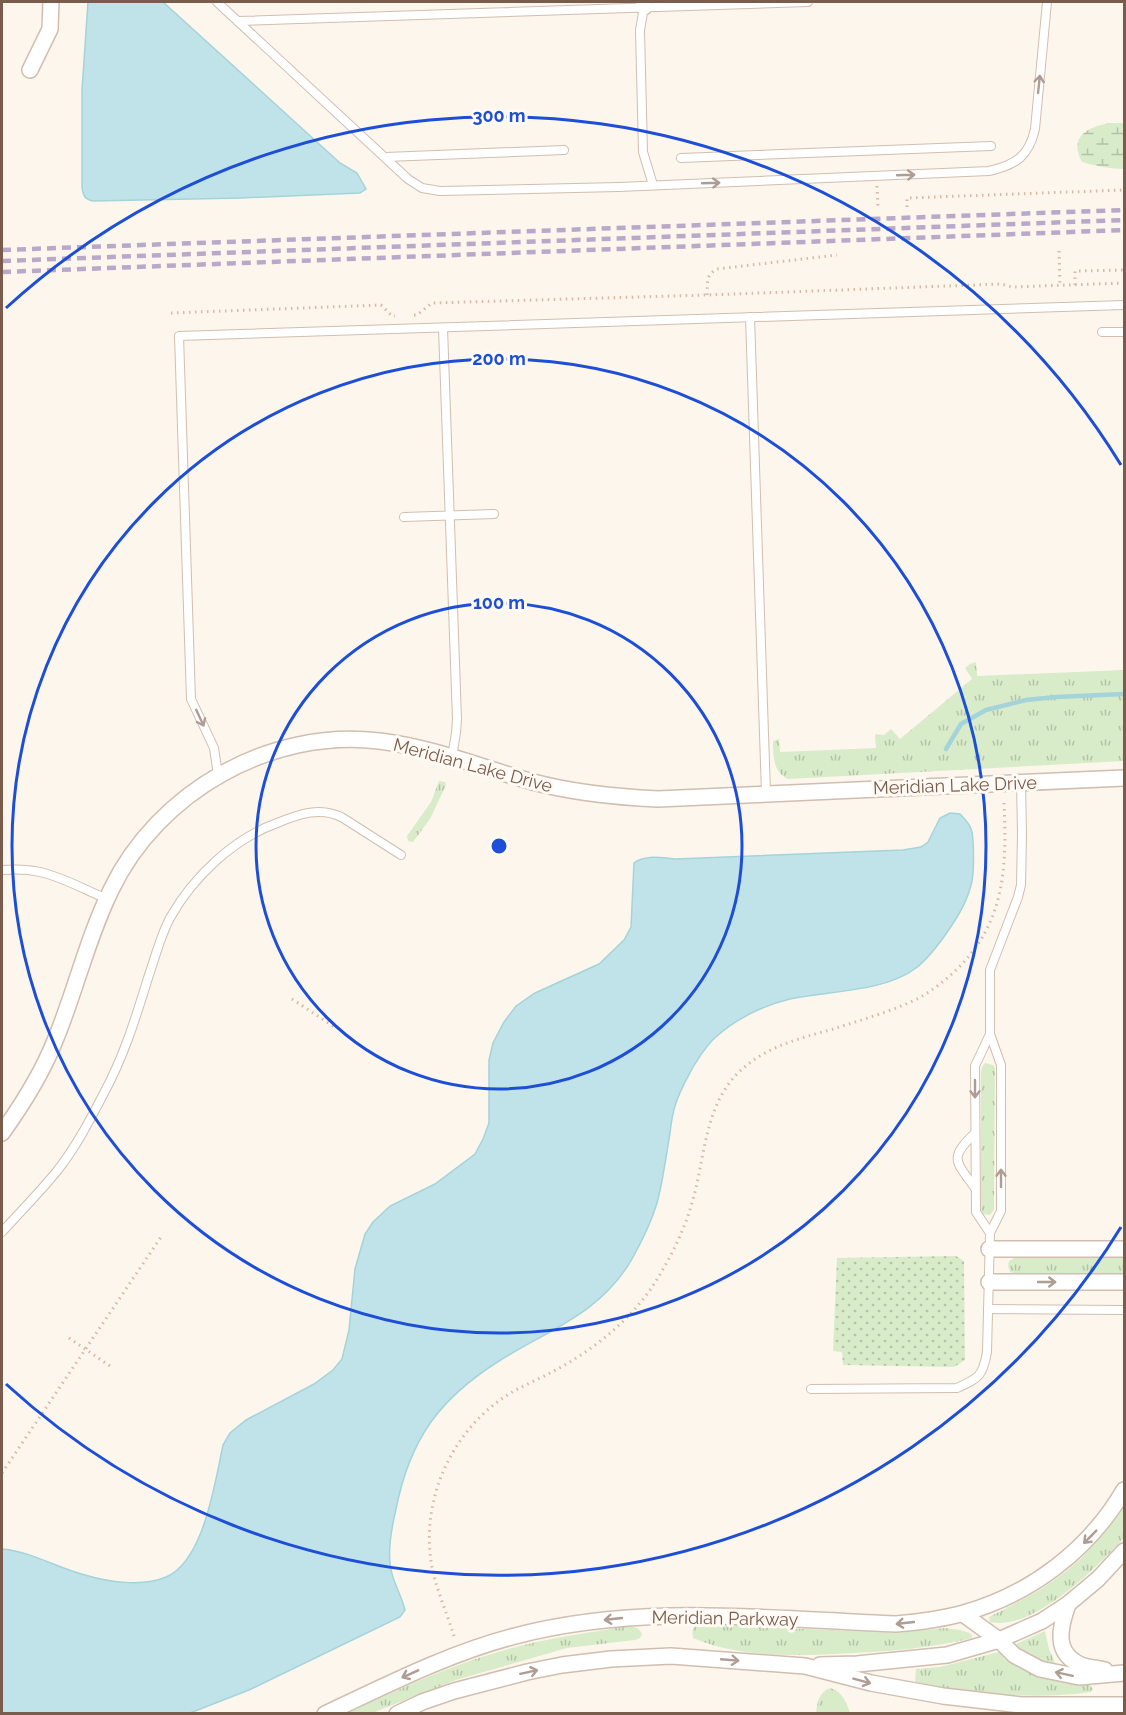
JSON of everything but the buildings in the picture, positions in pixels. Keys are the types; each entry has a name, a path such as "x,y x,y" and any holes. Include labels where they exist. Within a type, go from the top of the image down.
{"street":[{"path":"30,70 50,29 51,2"},
{"name":"Meridian Lake Drive","path":"2,1133 29,1093 53,1045 107,899 138,845 181,802 218,775 273,752 294,746 343,740 378,741 411,746 534,782 578,792 658,799 1125,778"},
{"path":"990,1241 1125,1249"},
{"path":"989,1282 1125,1282"},
{"name":"Meridian Parkway","path":"325,1713 464,1652 514,1636 584,1622 714,1615 896,1624 963,1614 1009,1596 1068,1558 1096,1531 1125,1490"},
{"path":"397,1713 433,1698 486,1682 562,1665 611,1659 671,1656 805,1666 947,1655 999,1640 1042,1621 1098,1580 1125,1551"},
{"path":"1068,1604 1060,1637 1067,1654 1081,1665 1123,1673"},
{"path":"963,1614 999,1640 1014,1655 1040,1669 1079,1677 1123,1673"},
{"path":"805,1666 870,1683 987,1702 1021,1705 1125,1705"}],"lane":[{"path":"217,2 408,179 430,190 583,188 989,171 1011,165 1026,152 1033,135 1047,2"},
{"path":"238,21 644,4 808,2"},
{"path":"644,4 640,30 643,152 653,185"},
{"path":"681,158 991,146"},
{"path":"386,157 564,150"},
{"path":"218,775 214,748 191,699 179,336 1125,305"},
{"path":"750,317 766,793"},
{"path":"443,327 457,719 452,758"},
{"path":"1102,332 1125,332"},
{"path":"404,517 494,514"},
{"path":"811,1389 957,1388 975,1380 984,1368 987,1352 990,1241 1001,1211 1001,1065 990,1034 990,970 1021,885 1021,782"},
{"path":"2,1232 57,1170 82,1134 125,1050 170,920 182,899 212,865 246,839 273,824 292,817 323,811 333,812 401,855"},
{"path":"2,870 40,872 107,899"},
{"path":"990,1034 975,1066 975,1212 990,1241"},
{"path":"975,1133 961,1147 957,1158 958,1166 975,1189"},
{"path":"988,1309 1125,1310"}],"path":[{"path":"907,207 906,198 1125,190"},
{"path":"1059,251 1060,285"},
{"path":"707,295 708,277 717,269 837,255"},
{"path":"1075,285 1075,271 1125,270"},
{"path":"409,315 417,315 432,303 1001,284 1012,287 1125,283"},
{"path":"171,313 381,305 392,316 401,316"},
{"path":"454,1636 431,1565 430,1529 433,1502 443,1472 463,1436 476,1420 495,1403 566,1364 605,1337 624,1320 654,1284 677,1243 692,1203 715,1107 727,1086 738,1074 757,1057 777,1046 885,1012 920,998 941,984 964,963 983,937 1002,888 1006,845 1004,803"},
{"path":"292,999 336,1028"},
{"path":"2,1473 161,1237"},
{"path":"69,1338 110,1366"}],"green space":[{"path":"1110,123 1124,123 1124,169 1082,162 1078,153 1077,146 1082,134 1094,127"},
{"path":"976,662 977,676 1124,670 1124,761 788,779 779,772 774,758 773,741 779,739 780,752 876,748 875,734 884,735 891,729 900,739 972,679 965,668"},
{"path":"439,781 445,782 446,785 430,819 413,842 408,841 407,836 431,802"},
{"path":"985,1063 995,1068 994,1210 990,1215 982,1214 981,1209 981,1072"},
{"path":"956,1256 964,1261 965,1360 954,1367 843,1365 842,1352 833,1351 837,1258"},
{"path":"1016,1257 1124,1257 1124,1276 1016,1274 1010,1272 1008,1266 1009,1261"},
{"path":"1124,1507 1124,1538 1081,1580 1063,1595 1025,1617 1007,1622 990,1622 989,1617 1050,1583 1071,1567 1100,1539"},
{"path":"698,1624 896,1633 945,1628 970,1633 972,1638 898,1650 813,1655 751,1653 731,1650 693,1638 693,1630"},
{"path":"628,1626 639,1630 642,1634 640,1638 567,1648 456,1680 372,1713 347,1713 434,1674 488,1655 540,1641"},
{"path":"1045,1631 1055,1663 1053,1665 1036,1659 1015,1647 1016,1644"},
{"path":"999,1652 1017,1666 1038,1676 1090,1685 1093,1689 1091,1692 1025,1696 981,1693 915,1682 916,1669 940,1667"},
{"path":"830,1688 846,1701 850,1713 816,1713 821,1695"}],"water":[{"path":"88,2 163,2 340,163 357,173 366,189 360,193 241,198 93,201 86,198 82,187 82,90"},
{"path":"950,813 960,814 971,829 973,876 963,907 934,951 916,968 888,982 855,990 805,996 780,1002 742,1018 713,1039 693,1067 679,1096 672,1116 663,1177 655,1210 632,1259 619,1278 605,1294 573,1319 478,1375 444,1406 430,1423 419,1441 402,1484 391,1536 391,1569 405,1610 400,1617 249,1690 190,1713 2,1713 2,1549 23,1553 104,1580 147,1582 166,1577 179,1568 190,1555 199,1538 206,1519 223,1445 230,1433 246,1420 314,1384 333,1370 342,1359 349,1330 355,1269 365,1234 373,1222 390,1206 435,1184 475,1154 489,1123 489,1060 493,1043 504,1022 516,1006 535,993 599,964 624,940 631,927 634,863 643,858 654,857 676,859 903,850 921,847 928,842 940,818"}],"waterway":[{"path":"946,749 961,724 986,710 1026,700 1124,694"}],"railway":[{"path":"2,250 1124,210"},
{"path":"2,261 1124,220"},
{"path":"2,272 1124,230"}]}
